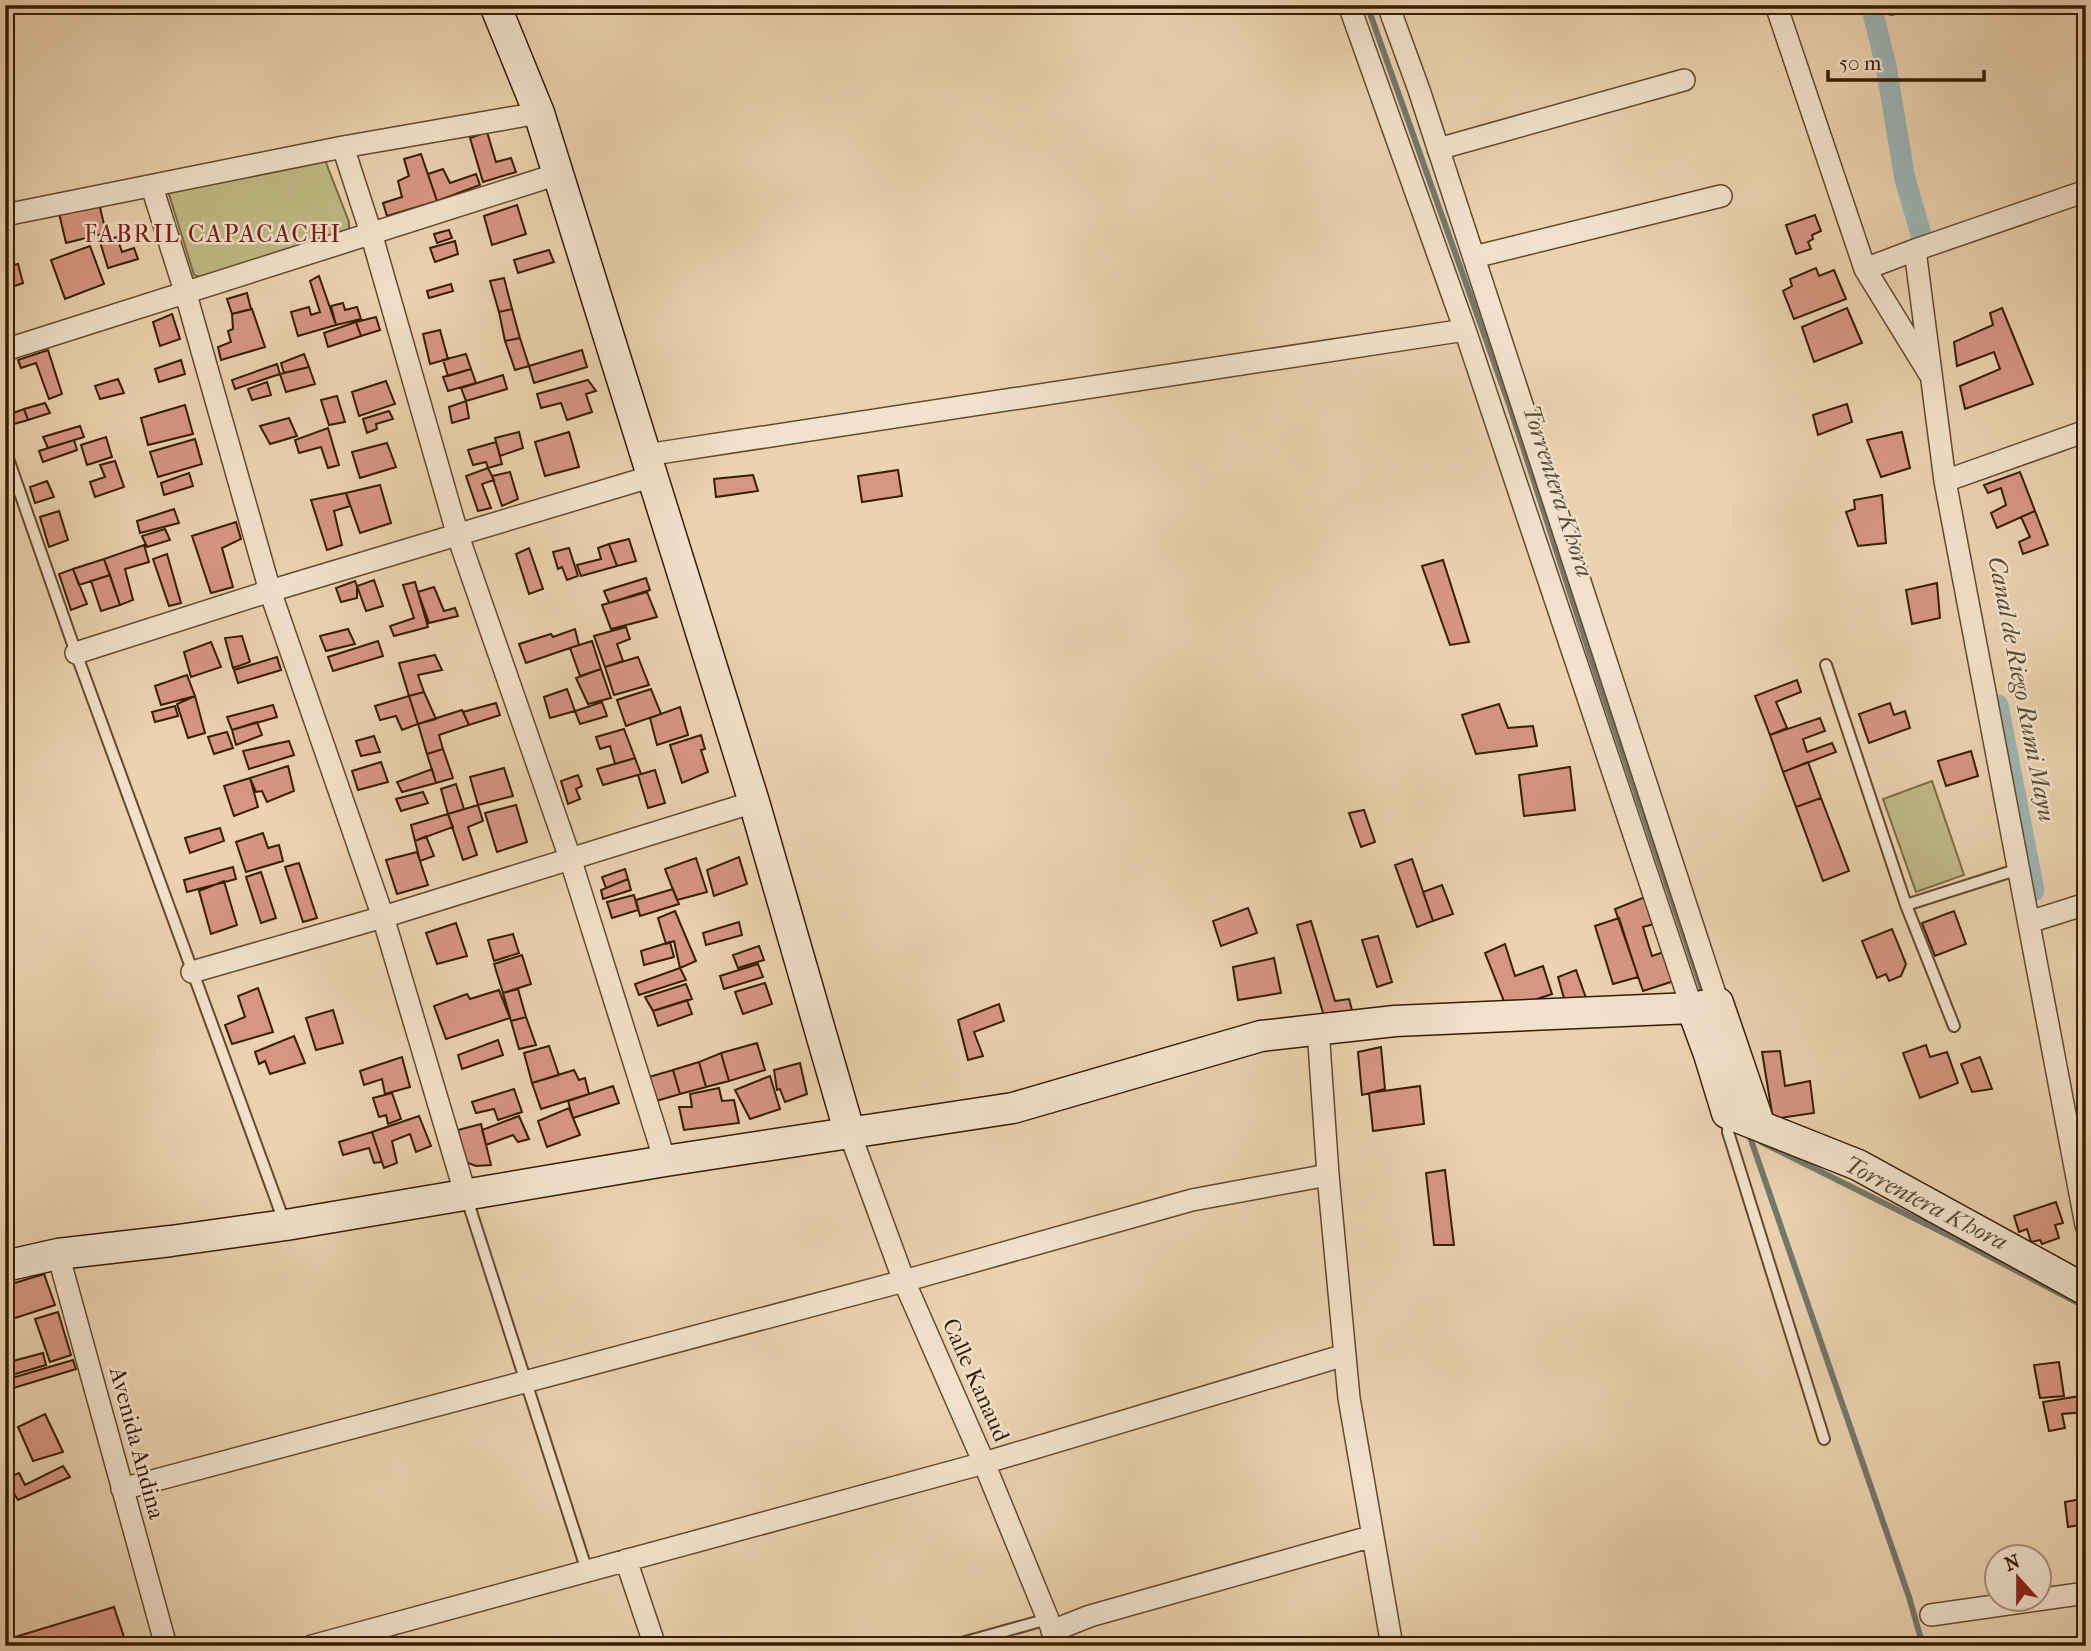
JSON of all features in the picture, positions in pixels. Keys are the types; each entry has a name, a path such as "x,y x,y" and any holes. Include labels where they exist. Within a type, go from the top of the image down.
{"street":[{"path":"495,5 539,113 754,802 850,1134"},
{"path":"1349,5 1705,1005 1760,1126"},
{"path":"1388,5 1474,257 1705,1005 1709,1054 1727,1113 1858,1165 2086,1290"},
{"path":"1776,5 1865,269 1933,380"},
{"path":"1438,149 1685,80"},
{"path":"5,215 344,147 539,113"},
{"path":"344,147 457,536 570,858 665,1161"},
{"path":"5,350 558,174"},
{"path":"152,187 185,291 270,591 383,917 466,1196"},
{"path":"1865,269 2086,191"},
{"path":"1474,257 1721,196"},
{"path":"1915,250 1945,481 2086,1226"},
{"path":"76,653 270,591 457,536 649,465 1465,330"},
{"path":"1945,481 2086,431"},
{"path":"192,972 383,917 754,802"},
{"path":"2029,922 2086,904"},
{"path":"5,1266 58,1254 286,1225 665,1161 1013,1108 1261,1036 1395,1021 1705,1005"},
{"path":"1318,1029 1328,1175 1349,1398 1392,1646"},
{"name":"Calle Kanaud","path":"850,1134 904,1281 984,1463 1053,1632"},
{"path":"122,1489 904,1281 1192,1200 1328,1175"},
{"name":"Avenida Andina","path":"58,1254 166,1646"},
{"path":"312,1646 984,1463 1345,1355"},
{"path":"1053,1632 1090,1616 1373,1536"},
{"path":"626,1560 655,1646"},
{"path":"1931,1615 2086,1593"}],"lane":[{"path":"1891,9 1910,5"},
{"path":"5,450 76,653 286,1225"},
{"path":"1826,665 1906,905 1954,1026"},
{"path":"1906,905 2019,869"},
{"path":"1727,1113 1728,1132 1824,1439"},
{"path":"466,1196 587,1571"},
{"path":"951,1646 1053,1632"}],"shaded area":[{"path":"323,155 349,222 349,232 205,279 194,275 167,188"},
{"path":"1932,781 1964,875 1916,892 1883,799"}],"building":[{"path":"1781,5 1813,5 1785,16"},
{"path":"487,132 496,162 511,158 516,172 483,182 470,138"},
{"path":"421,154 437,201 387,216 383,203 402,197 398,181 409,176 404,159"},
{"path":"443,169 450,183 476,174 480,185 437,201 428,174"},
{"path":"99,203 106,233 66,243 59,213"},
{"path":"517,205 526,234 492,245 484,216"},
{"path":"1815,215 1821,231 1812,235 1813,239 1808,242 1811,249 1796,254 1786,225"},
{"path":"449,230 452,238 437,243 434,234"},
{"path":"117,237 122,252 134,248 138,259 108,268 100,242"},
{"path":"455,241 458,254 435,262 430,248"},
{"path":"90,246 104,284 65,299 51,260"},
{"path":"549,250 554,262 518,273 514,260"},
{"path":"18,264 23,283 12,287 6,267"},
{"path":"1816,268 1819,276 1834,270 1846,299 1794,319 1783,291 1792,286 1790,279"},
{"path":"319,276 336,325 298,336 291,312 309,307 311,315 320,312 310,281"},
{"path":"504,278 512,309 499,312 490,281"},
{"path":"451,284 453,291 429,298 427,291"},
{"path":"247,293 251,309 232,314 227,299"},
{"path":"343,303 345,310 357,307 361,319 336,325 331,306"},
{"path":"1847,308 1862,343 1814,362 1802,327"},
{"path":"2002,308 2033,384 1965,409 1960,386 2000,369 1994,352 1957,366 1954,342 1993,325 1990,313"},
{"path":"252,309 265,347 221,360 218,347 231,342 228,331 233,329 232,314"},
{"path":"512,309 520,338 505,341 499,312"},
{"path":"172,314 180,339 160,346 153,322"},
{"path":"376,317 380,330 361,336 356,322"},
{"path":"356,322 361,336 328,347 324,333"},
{"path":"440,330 448,359 430,364 423,334"},
{"path":"520,338 529,366 515,370 505,341"},
{"path":"48,350 62,394 49,399 36,363 21,368 18,360"},
{"path":"582,350 587,367 534,383 529,366"},
{"path":"304,354 309,367 284,373 281,363"},
{"path":"466,354 471,369 448,376 443,360"},
{"path":"181,360 185,374 159,382 155,369"},
{"path":"277,364 280,374 235,389 232,380"},
{"path":"309,367 315,384 286,392 280,374"},
{"path":"471,369 476,383 448,391 443,377"},
{"path":"503,375 507,389 466,401 461,388"},
{"path":"118,379 124,393 100,399 95,386"},
{"path":"588,380 596,391 586,394 592,412 567,420 561,403 541,408 537,394"},
{"path":"386,381 395,404 359,416 352,392"},
{"path":"267,382 271,395 252,400 248,389"},
{"path":"337,396 345,422 329,425 321,400"},
{"path":"466,401 469,418 452,423 449,407"},
{"path":"45,403 50,413 28,420 24,409"},
{"path":"1847,404 1852,422 1818,435 1813,415"},
{"path":"185,405 193,434 148,445 141,418"},
{"path":"24,409 28,420 7,426 5,416"},
{"path":"389,411 393,419 376,424 377,429 367,433 363,419"},
{"path":"289,418 297,436 270,444 260,426"},
{"path":"80,426 84,437 48,448 43,437"},
{"path":"328,428 339,465 328,468 321,447 299,453 295,440"},
{"path":"519,432 523,448 500,456 495,438"},
{"path":"569,432 579,467 545,476 535,442"},
{"path":"1902,432 1910,468 1881,477 1867,440"},
{"path":"106,437 112,457 87,465 81,445"},
{"path":"195,439 202,464 158,477 150,452"},
{"path":"74,440 77,450 43,462 39,451"},
{"path":"496,442 502,464 488,468 486,462 473,465 468,450"},
{"path":"387,443 396,467 360,478 352,452"},
{"path":"115,461 124,487 95,497 90,482 105,477 100,465"},
{"path":"488,468 494,480 482,484 491,508 478,511 466,476"},
{"path":"898,470 902,496 862,502 858,476"},
{"path":"510,472 518,499 502,506 492,476"},
{"path":"2020,472 2035,511 1997,528 1991,513 2006,505 2001,488 1988,493 1984,485"},
{"path":"189,473 193,486 164,495 161,483"},
{"path":"753,475 758,491 716,497 714,479"},
{"path":"47,481 54,497 35,503 30,487"},
{"path":"380,485 391,523 360,533 346,493"},
{"path":"346,493 350,506 334,511 342,545 327,550 311,500"},
{"path":"1882,495 1886,543 1858,546 1846,512 1855,509 1854,500"},
{"path":"174,509 179,523 140,533 137,521"},
{"path":"59,511 68,540 49,547 40,517"},
{"path":"2035,511 2048,545 2023,554 2019,542 2030,537 2021,517"},
{"path":"236,522 241,539 222,548 233,587 211,593 192,536"},
{"path":"165,529 170,540 147,547 142,536"},
{"path":"629,539 636,561 617,566 609,544"},
{"path":"609,544 617,566 581,576 577,565 601,559 598,548"},
{"path":"144,545 149,562 125,569 133,600 120,605 104,559"},
{"path":"529,548 543,589 529,594 516,554"},
{"path":"569,548 578,576 567,580 562,567 558,569 553,552"},
{"path":"167,554 181,603 169,606 153,559"},
{"path":"104,559 110,575 79,585 73,569"},
{"path":"1443,560 1469,642 1450,645 1422,566"},
{"path":"73,569 87,604 71,610 59,574"},
{"path":"110,575 120,605 101,611 91,581"},
{"path":"646,578 650,590 609,603 604,591"},
{"path":"374,580 383,606 366,611 357,586"},
{"path":"355,581 357,598 341,602 336,588"},
{"path":"415,582 428,627 394,636 390,626 414,618 403,585"},
{"path":"1937,583 1940,618 1912,624 1906,590"},
{"path":"434,587 444,611 455,608 458,616 429,623 418,592"},
{"path":"647,592 657,617 611,629 602,605"},
{"path":"626,627 630,639 617,644 623,661 605,667 594,636"},
{"path":"348,629 355,644 326,651 320,636"},
{"path":"575,629 579,645 526,663 519,644"},
{"path":"242,636 250,662 233,668 225,638"},
{"path":"378,641 383,656 333,671 328,657"},
{"path":"592,641 601,669 580,676 570,648"},
{"path":"211,642 221,667 191,677 184,652"},
{"path":"435,655 442,670 418,675 424,692 409,696 399,663"},
{"path":"277,657 281,670 238,683 234,670"},
{"path":"638,657 649,685 614,695 605,667"},
{"path":"601,669 611,698 588,704 576,678"},
{"path":"187,675 195,696 161,705 155,686"},
{"path":"1797,680 1801,692 1776,702 1787,728 1770,735 1755,696"},
{"path":"567,689 575,711 550,718 544,697"},
{"path":"651,689 661,714 626,726 617,700"},
{"path":"424,692 436,719 418,724 409,696"},
{"path":"195,696 205,733 188,738 177,704"},
{"path":"409,696 418,724 402,730 396,716 380,720 375,706"},
{"path":"602,702 607,716 580,724 575,711"},
{"path":"496,703 500,715 469,725 463,712"},
{"path":"1890,703 1894,715 1905,711 1910,728 1869,743 1859,714"},
{"path":"1499,704 1508,728 1533,726 1537,746 1476,754 1462,715"},
{"path":"273,705 277,717 232,730 227,717"},
{"path":"175,706 178,716 155,722 152,712"},
{"path":"680,707 688,735 657,745 650,718"},
{"path":"462,710 469,725 439,735 443,749 427,754 418,724"},
{"path":"1820,718 1825,731 1803,739 1807,752 1832,743 1836,752 1783,772 1770,735"},
{"path":"257,722 262,735 236,745 232,730"},
{"path":"624,729 635,758 615,764 610,746 600,749 596,737"},
{"path":"227,732 233,748 214,754 208,737"},
{"path":"701,735 705,749 701,750 708,772 682,783 670,745"},
{"path":"374,736 380,752 361,756 356,741"},
{"path":"289,741 294,755 249,769 243,751"},
{"path":"443,749 453,778 436,783 427,754"},
{"path":"1971,751 1978,776 1946,786 1938,761"},
{"path":"635,758 641,774 603,785 597,769"},
{"path":"381,762 388,782 358,790 352,771"},
{"path":"1808,762 1821,798 1796,807 1783,772"},
{"path":"288,766 294,791 267,802 262,791 256,792 250,778"},
{"path":"1570,767 1575,810 1524,816 1519,775"},
{"path":"504,768 513,796 478,805 470,777"},
{"path":"432,769 436,783 402,792 397,782"},
{"path":"655,770 665,803 648,808 638,775"},
{"path":"578,775 582,786 576,789 580,799 568,804 561,781"},
{"path":"250,778 258,807 234,816 224,786"},
{"path":"456,784 464,809 448,814 441,789"},
{"path":"423,792 428,803 401,811 396,799"},
{"path":"1821,798 1849,871 1823,881 1796,807"},
{"path":"478,805 483,821 468,827 477,855 463,860 448,814"},
{"path":"516,805 527,842 497,852 485,813"},
{"path":"1364,810 1375,842 1361,847 1349,813"},
{"path":"448,814 453,827 415,841 411,825"},
{"path":"220,828 224,841 190,853 185,838"},
{"path":"263,833 268,848 279,845 283,861 246,872 236,842"},
{"path":"426,836 434,856 420,861 415,841"},
{"path":"417,852 428,885 397,894 386,860"},
{"path":"739,857 747,884 714,896 707,870"},
{"path":"696,858 707,892 677,900 665,869"},
{"path":"1412,859 1433,921 1417,927 1395,865"},
{"path":"299,863 317,918 303,922 285,867"},
{"path":"233,867 236,879 187,892 184,880"},
{"path":"625,869 628,879 606,888 602,877"},
{"path":"261,872 276,918 261,923 246,877"},
{"path":"628,879 631,890 603,899 601,890"},
{"path":"224,881 237,925 211,934 199,891"},
{"path":"1442,885 1453,914 1433,921 1423,892"},
{"path":"673,889 679,904 640,916 636,900"},
{"path":"1655,893 1665,921 1643,927 1652,956 1667,951 1677,980 1643,991 1615,909"},
{"path":"634,895 638,910 612,918 607,902"},
{"path":"1248,908 1257,933 1221,946 1213,921"},
{"path":"675,911 696,961 680,968 674,941 666,944 658,918"},
{"path":"1954,911 1966,944 1935,956 1922,923"},
{"path":"1619,918 1638,977 1613,984 1595,926"},
{"path":"1311,921 1335,1001 1349,999 1354,1017 1326,1023 1297,925"},
{"path":"739,922 742,935 706,945 703,933"},
{"path":"456,923 467,956 437,964 426,933"},
{"path":"1892,929 1906,964 1901,976 1889,981 1886,974 1877,978 1862,941"},
{"path":"513,934 519,953 494,961 488,940"},
{"path":"1378,936 1392,982 1377,987 1362,940"},
{"path":"670,942 674,957 644,965 641,951"},
{"path":"1505,944 1515,976 1543,966 1552,994 1507,1009 1485,953"},
{"path":"759,946 764,960 738,968 733,955"},
{"path":"522,955 531,984 503,993 494,964"},
{"path":"1274,958 1281,993 1238,1000 1233,967"},
{"path":"758,964 763,977 724,989 720,976"},
{"path":"680,968 686,980 639,995 635,984"},
{"path":"1576,970 1586,998 1564,998 1558,977"},
{"path":"765,983 772,1004 743,1014 735,992"},
{"path":"686,984 692,999 653,1011 645,997"},
{"path":"258,988 273,1032 232,1044 225,1025 245,1017 238,996"},
{"path":"518,989 526,1017 511,1021 503,993"},
{"path":"499,990 510,1018 446,1039 434,1006 467,994 470,999"},
{"path":"687,1000 692,1014 658,1026 653,1011"},
{"path":"999,1004 1004,1021 974,1032 983,1056 968,1060 958,1020"},
{"path":"333,1010 343,1043 316,1050 306,1018"},
{"path":"526,1017 536,1045 519,1049 511,1021"},
{"path":"294,1036 305,1063 270,1074 265,1061 259,1064 255,1052"},
{"path":"498,1040 503,1055 462,1069 458,1055"},
{"path":"757,1043 765,1070 729,1081 721,1053"},
{"path":"1926,1045 1930,1057 1947,1052 1958,1083 1920,1098 1903,1053"},
{"path":"549,1046 559,1075 532,1083 524,1053"},
{"path":"1381,1047 1385,1089 1362,1095 1358,1052"},
{"path":"1780,1051 1785,1086 1810,1081 1814,1113 1773,1119 1762,1052"},
{"path":"721,1053 729,1081 706,1087 699,1062"},
{"path":"402,1057 410,1087 385,1094 382,1079 364,1085 360,1071"},
{"path":"1980,1057 1992,1089 1972,1092 1961,1064"},
{"path":"699,1062 706,1087 680,1094 673,1070"},
{"path":"800,1063 807,1094 785,1102 780,1089 777,1090 774,1070"},
{"path":"574,1070 579,1080 585,1078 589,1094 541,1109 532,1083"},
{"path":"673,1070 680,1094 656,1101 649,1077"},
{"path":"770,1076 780,1109 750,1119 735,1090"},
{"path":"613,1086 619,1103 573,1118 568,1101"},
{"path":"1420,1086 1424,1124 1373,1131 1369,1093"},
{"path":"719,1088 722,1101 734,1100 739,1123 684,1130 679,1107 692,1107 690,1094"},
{"path":"514,1089 522,1112 498,1120 494,1109 476,1113 472,1102"},
{"path":"392,1093 401,1119 388,1124 386,1115 379,1117 373,1098"},
{"path":"569,1108 580,1135 547,1147 538,1121"},
{"path":"419,1116 431,1146 416,1152 410,1134 392,1141 397,1163 384,1168 372,1132"},
{"path":"519,1116 529,1139 518,1142 513,1135 486,1145 482,1130"},
{"path":"481,1124 491,1165 476,1166 468,1163 463,1154 458,1130"},
{"path":"372,1132 382,1162 374,1163 369,1148 343,1155 339,1142"},
{"path":"1445,1170 1454,1245 1434,1245 1426,1173"},
{"path":"2056,1202 2063,1223 2055,1225 2059,1238 2042,1244 2040,1240 2031,1242 2027,1229 2019,1232 2014,1216"},
{"path":"44,1274 55,1305 6,1321 5,1286"},
{"path":"58,1312 71,1355 50,1362 35,1319"},
{"path":"5,1353 9,1362 43,1353 46,1365 5,1377"},
{"path":"73,1360 76,1369 7,1390 5,1380"},
{"path":"2059,1362 2064,1396 2040,1398 2034,1365"},
{"path":"2086,1395 2086,1412 2062,1414 2065,1428 2049,1431 2043,1402"},
{"path":"45,1414 63,1452 33,1461 18,1427"},
{"path":"63,1466 70,1477 18,1500 5,1479 19,1473 25,1485"},
{"path":"2086,1498 2086,1524 2068,1527 2065,1502"},
{"path":"114,1607 127,1646 5,1646 5,1640"}],"waterway":[{"name":"Torrentera Khora","path":"1367,5 1510,407 1703,992"},
{"name":"Canal de Riego Rumi Mayu","path":"1871,5 1886,66 1905,179 1921,234"},
{"name":"Canal de Riego Rumi Mayu","path":"1998,705 2034,891"},
{"path":"1750,1137 1909,1597 1923,1646"},
{"name":"Torrentera Khora","path":"1761,1142 2086,1307"}],"district":[{"name":"FABRIL CAPACACHI","path":"213,234"}]}
